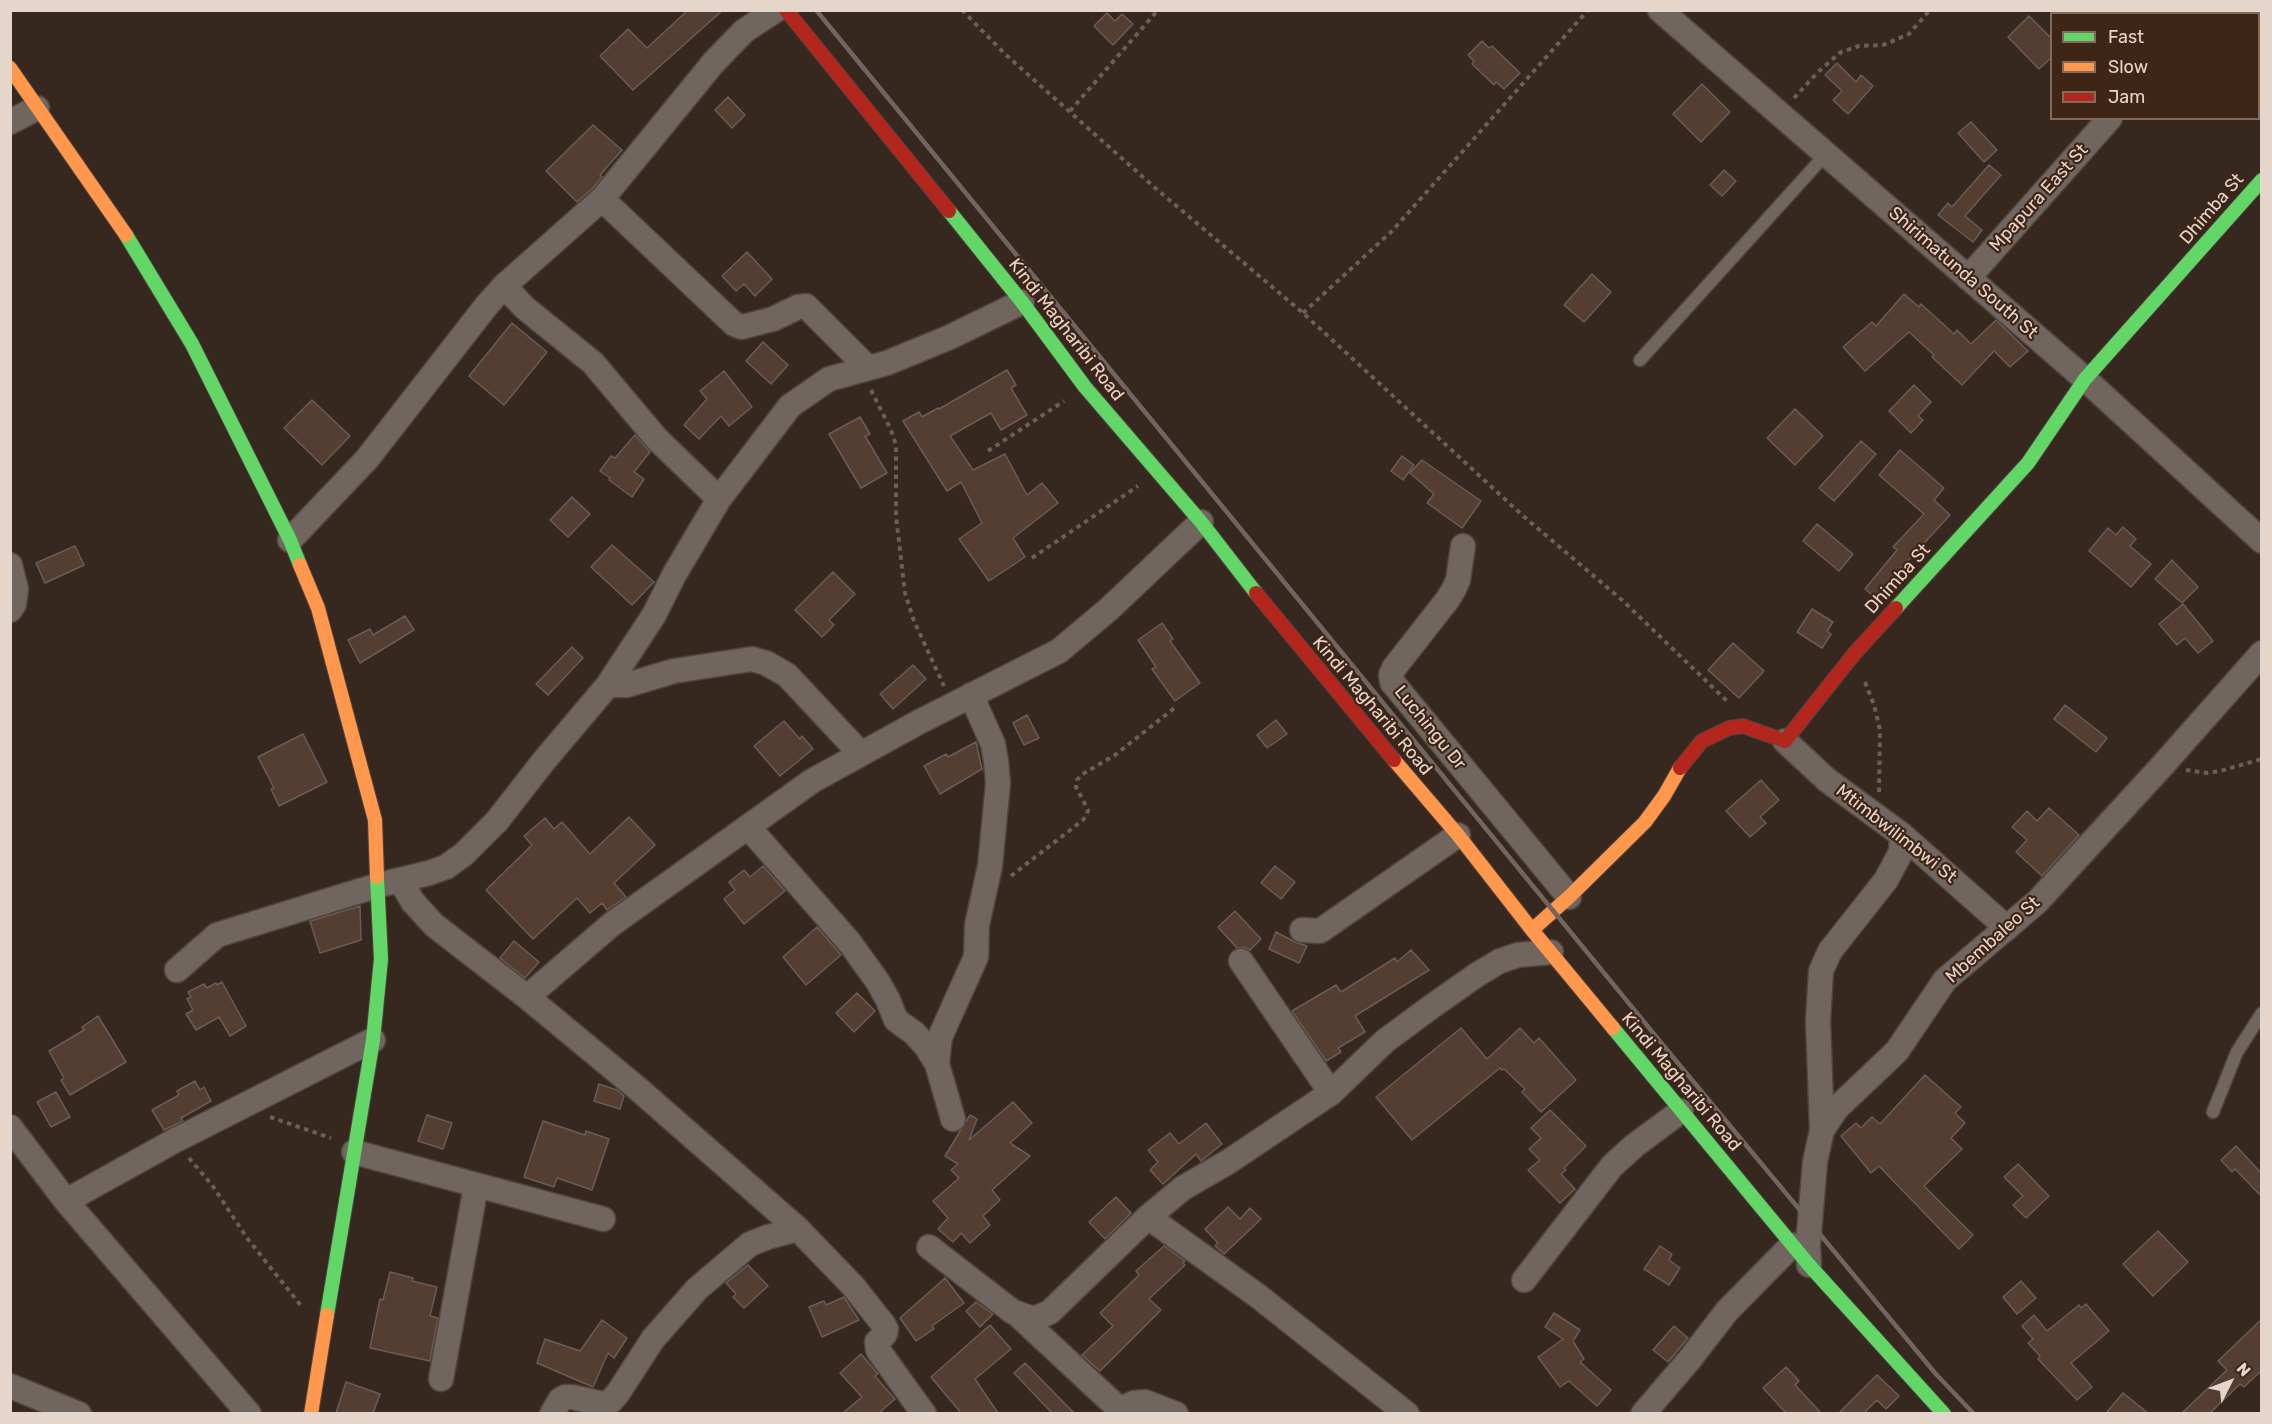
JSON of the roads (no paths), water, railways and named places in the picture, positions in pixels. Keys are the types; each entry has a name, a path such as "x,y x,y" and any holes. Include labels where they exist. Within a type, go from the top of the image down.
{"street":[{"path":"290,540 367,459 460,338 504,286 602,199 714,62 744,31 776,10"},
{"name":"Kindi Magharibi Road","path":"786,10 1022,302 1085,387 1201,522 1282,627 1458,836 1681,1111 1809,1265 1893,1360 1944,1413"},
{"name":"Shirimatunda South St","path":"1660,10 2085,379 2262,541"},
{"path":"10,68 139,254 192,344 290,540 318,608 390,883 373,1040 311,1413"},
{"path":"10,122 37,108"},
{"name":"Mpapura East St","path":"1968,278 2108,120"},
{"name":"Dhimba St","path":"1785,741 1854,654 2028,463 2085,379 2262,180"},
{"path":"602,199 734,324 741,327 772,319 798,307 806,306 864,369"},
{"path":"504,286 525,308 593,363 656,438 719,499"},
{"path":"177,970 217,935 446,867 478,842 608,685 654,615 674,575 719,499 790,406 829,379 886,363 950,337 1022,302"},
{"path":"527,997 612,924 812,781 961,700 1059,651 1109,609 1201,522"},
{"name":"Luchingu Dr","path":"1463,546 1458,580 1454,589 1394,668 1391,675 1392,682 1569,897"},
{"path":"10,565 16,589 14,604 10,610"},
{"name":"Mbembaleo St","path":"1809,1265 1808,1245 1815,1161 1822,1130 1844,1100 1880,1070 1898,1051 1945,980 1969,957 2037,902 2262,653"},
{"path":"608,685 627,685 674,671 752,658 787,675 861,754"},
{"path":"937,1064 939,1037 976,957 977,925 990,866 998,783 993,744 961,700"},
{"path":"1532,930 1645,822 1659,804 1678,770 1702,741 1729,728 1743,726 1785,741"},
{"name":"Mtimbwilimbwi St","path":"1785,741 1827,780 1902,835 2007,928"},
{"path":"749,828 850,943 878,982 896,1020 914,1033 926,1046 937,1064 953,1119"},
{"path":"1822,1130 1818,1021 1821,971 1830,951 1886,880 1902,852 1902,835"},
{"path":"1302,930 1320,931 1458,836"},
{"path":"390,883 413,902 434,925 527,997 637,1088 798,1229 852,1286 883,1324 886,1329 885,1334 877,1342 878,1350 924,1413"},
{"path":"1016,1313 1034,1319 1050,1312 1148,1217 1183,1188 1228,1162 1331,1093 1385,1041 1478,974 1500,961 1518,955 1551,952"},
{"path":"1240,961 1331,1093"},
{"path":"66,1202 174,1141 373,1040"},
{"path":"1524,1280 1612,1166 1634,1146 1681,1111"},
{"path":"10,1127 66,1202 249,1413"},
{"path":"354,1149 476,1186 603,1220"},
{"path":"441,1379 476,1186"},
{"path":"1148,1217 1258,1296 1407,1413"},
{"path":"552,1413 560,1400 565,1397 603,1404 611,1401 653,1339 697,1289 750,1244 768,1236 798,1229"},
{"path":"1643,1413 1690,1359 1727,1311 1792,1245"},
{"path":"928,1247 1016,1313 1106,1408 1121,1409 1134,1403 1145,1402 1176,1413"},
{"path":"10,1386 79,1413"}],"lane":[{"path":"1640,360 1826,154"},
{"path":"2213,1112 2237,1052 2262,1013"}],"railway":[{"path":"816,10 1663,1045 1935,1373 1974,1414"}]}
